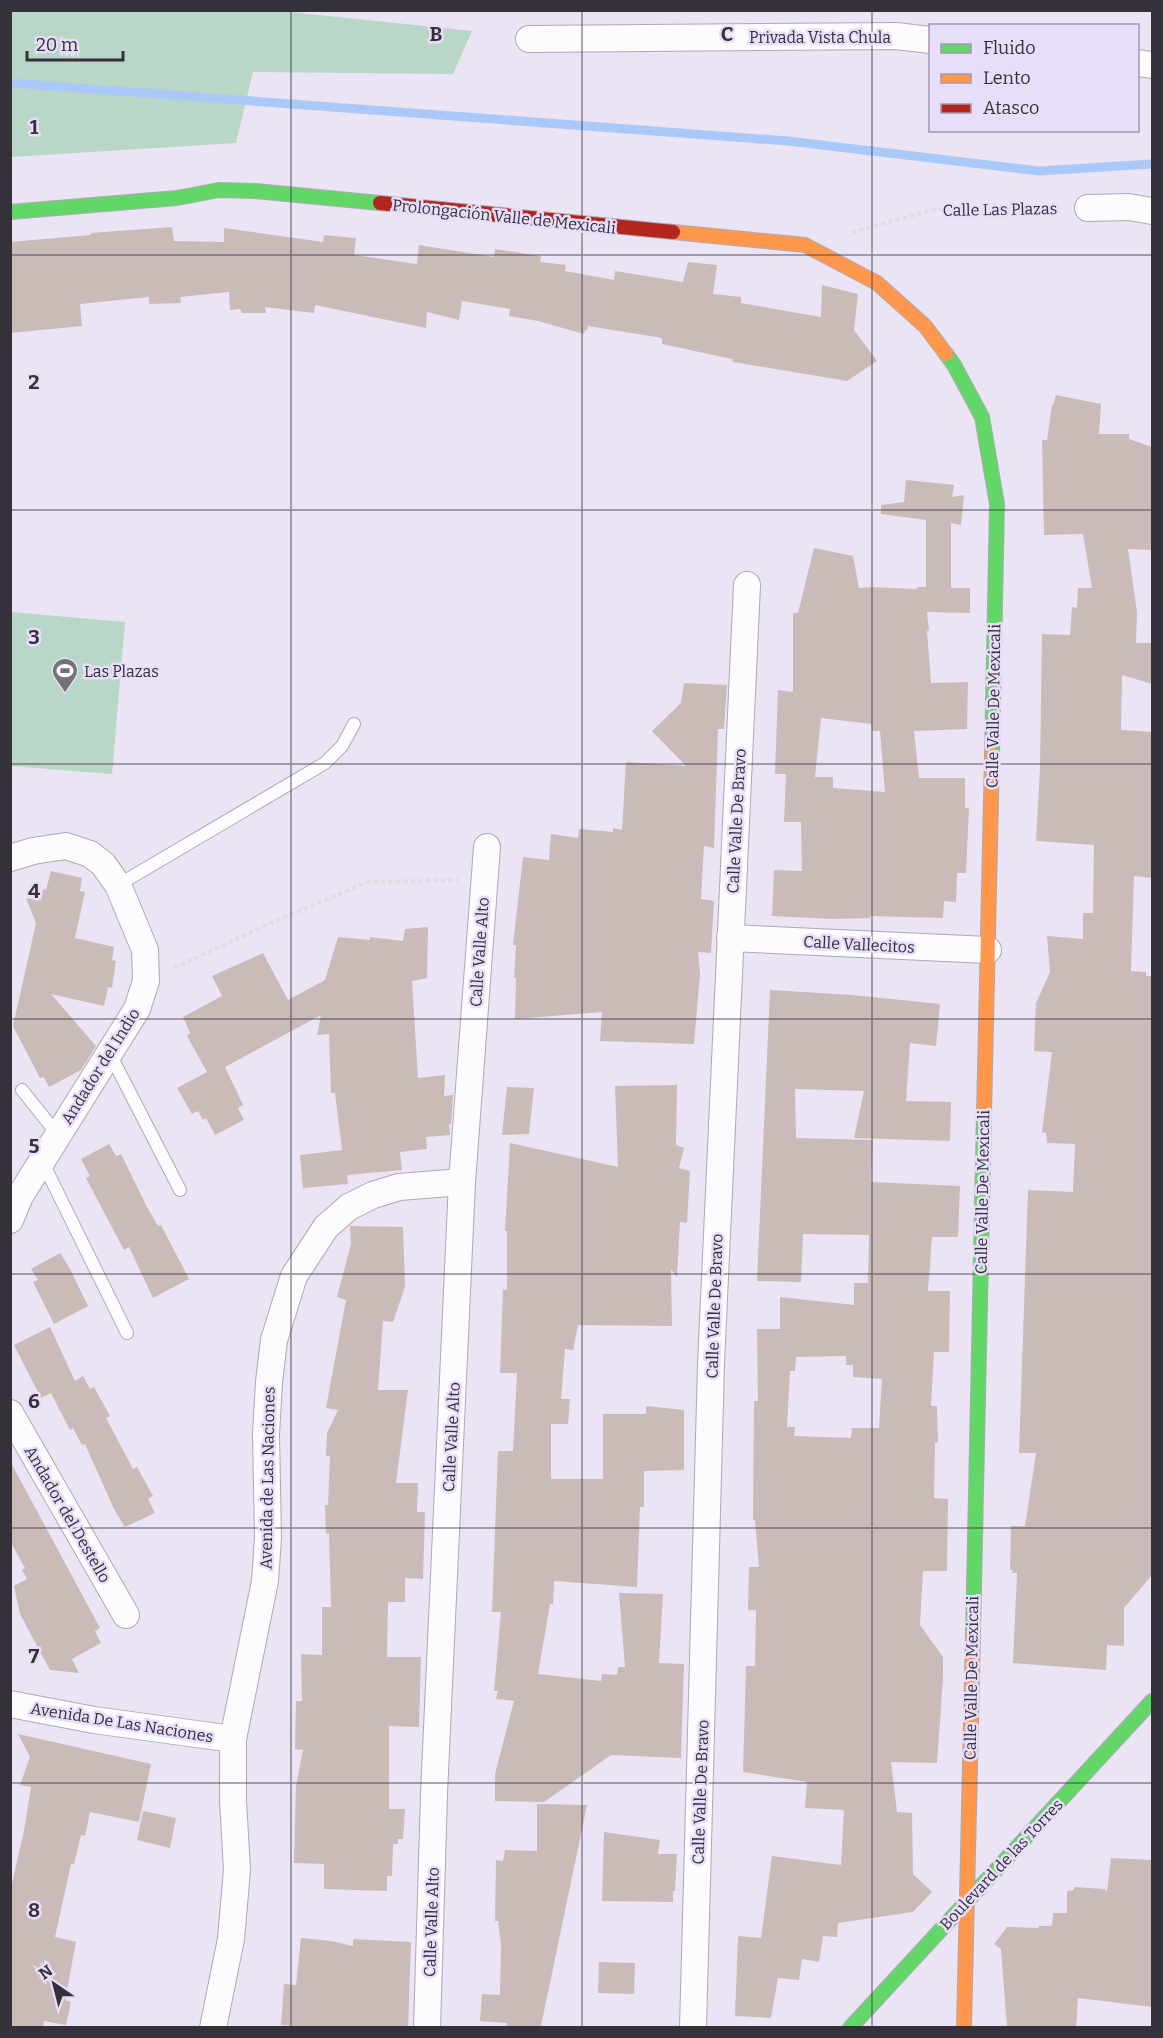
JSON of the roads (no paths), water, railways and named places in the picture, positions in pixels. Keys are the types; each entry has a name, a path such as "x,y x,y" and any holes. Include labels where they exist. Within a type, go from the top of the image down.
{"street":[{"name":"Privada Vista Chula","path":"529,39 896,36 929,40"},
{"name":"Prolongación Valle de Mexicali","path":"10,212 177,198 219,190 255,191 805,246 877,283 925,326 954,365"},
{"path":"1088,208 1141,209"},
{"name":"Calle Valle De Mexicali","path":"954,365 982,417 997,504 964,2028"},
{"name":"Calle Valle De Bravo","path":"693,2028 711,1364 747,585"},
{"name":"Andador del Indio","path":"10,858 33,851 66,846 90,854 103,864 118,885 145,950 146,981 137,1009 20,1196 10,1220"},
{"name":"Calle Valle Alto","path":"428,2028 434,1794 462,1182 487,847"},
{"name":"Calle Vallecitos","path":"730,938 988,950"},
{"name":"Avenida de Las Naciones","path":"213,2028 231,1939 237,1870 233,1800 233,1739 265,1581 268,1538 266,1434 274,1340 294,1276 326,1227 350,1207 373,1195 399,1187 462,1182"},
{"name":"Andador del Destello","path":"10,1413 126,1615"},
{"name":"Boulevard de las Torres","path":"850,2028 1152,1701"},
{"name":"Avenida De Las Naciones","path":"10,1704 94,1720 233,1739"}],"lane":[{"path":"118,885 325,763 342,746 354,724"},
{"path":"110,1054 180,1190"},
{"path":"22,1090 58,1135"},
{"path":"42,1161 127,1333"}],"waterway":[{"path":"10,83 788,141 1039,171 1152,164"}],"place":[{"name":"Las Plazas","path":"65,694"}]}
